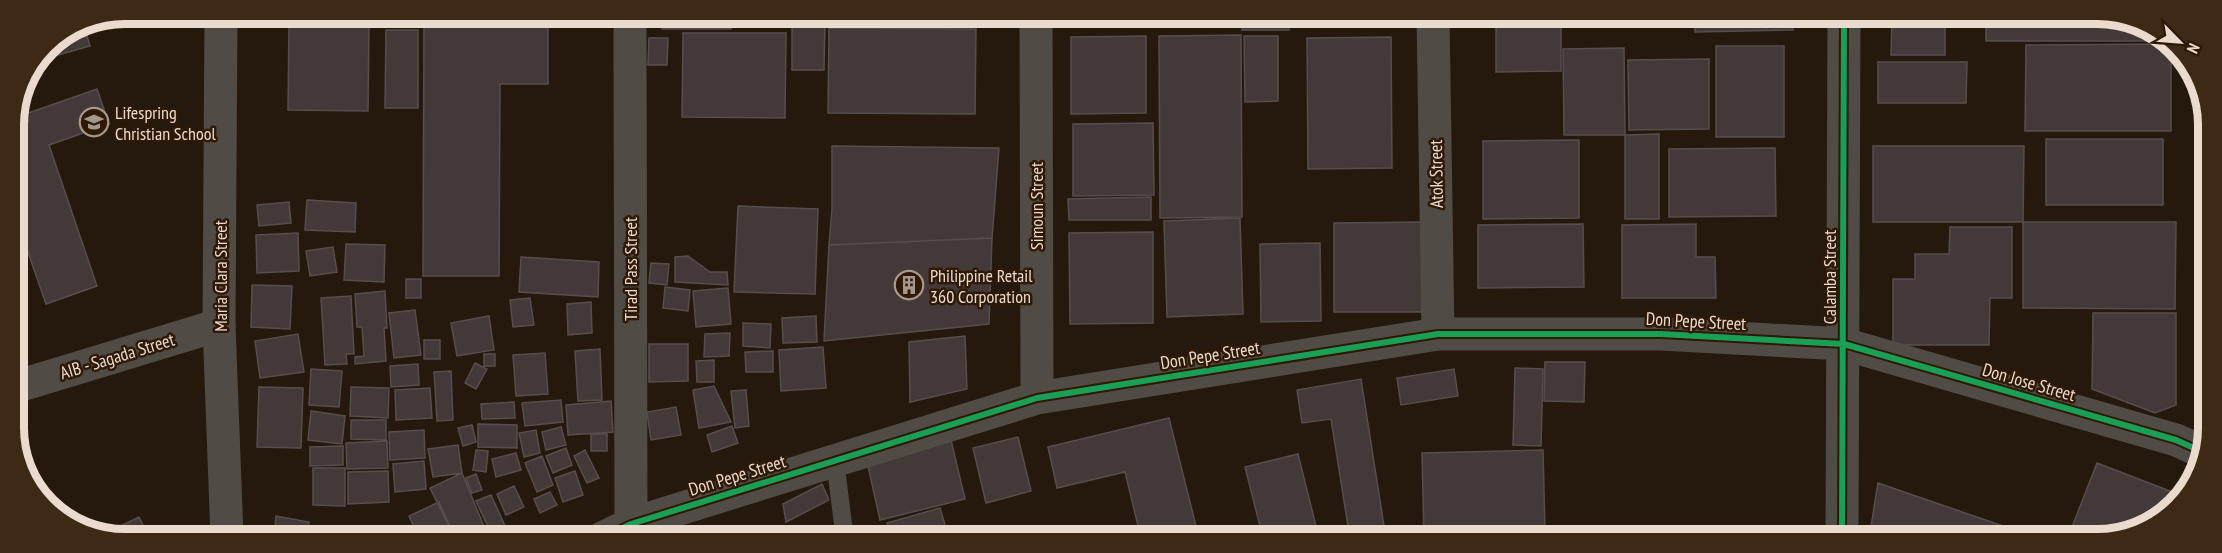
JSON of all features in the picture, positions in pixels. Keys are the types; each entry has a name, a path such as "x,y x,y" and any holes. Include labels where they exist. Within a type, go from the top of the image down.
{"street":[{"name":"Maria Clara Street","path":"221,24 219,325 227,529"},
{"name":"Tirad Pass Street","path":"616,529 630,24"},
{"name":"Simoun Street","path":"1036,24 1037,398"},
{"name":"Atok Street","path":"1433,24 1438,334"},
{"name":"Calamba Street","path":"1842,529 1844,24"},
{"name":"AIB - Sagada Street","path":"24,384 219,325"},
{"name":"Don Pepe Street","path":"622,529 1037,398 1438,334 1661,334 1844,344"},
{"name":"Don Jose Street","path":"1844,344 2176,440 2196,449"}],"lane":[{"path":"835,460 844,529"}],"building":[{"path":"424,24 548,24 548,84 500,84 499,276 423,276"},
{"path":"662,24 731,24 731,29 662,29"},
{"path":"792,24 825,24 824,70 792,70"},
{"path":"1242,24 1289,24 1289,30 1242,30"},
{"path":"1496,24 1561,24 1561,71 1496,72"},
{"path":"1695,24 1793,24 1793,30 1695,32"},
{"path":"1892,24 1945,24 1945,55 1891,55"},
{"path":"1986,24 2117,26 2129,29 2150,41 1986,41"},
{"path":"289,25 369,26 368,111 288,110"},
{"path":"829,28 976,29 975,114 828,113"},
{"path":"386,30 418,30 418,108 385,108"},
{"path":"86,32 90,46 51,57 58,49"},
{"path":"683,33 786,33 785,118 682,117"},
{"path":"1241,35 1242,217 1160,218 1159,36"},
{"path":"1146,36 1146,113 1071,114 1071,37"},
{"path":"1244,36 1278,36 1278,101 1245,102"},
{"path":"1391,37 1392,168 1308,169 1307,38"},
{"path":"649,38 668,38 667,65 648,65"},
{"path":"2150,44 2150,72 2171,72 2171,131 2025,131 2026,45"},
{"path":"1716,46 1784,46 1784,137 1716,137"},
{"path":"1624,48 1625,135 1564,135 1563,49"},
{"path":"1709,59 1709,129 1629,130 1628,60"},
{"path":"1878,62 1967,62 1966,103 1878,103"},
{"path":"97,89 109,124 49,145 97,286 46,304 24,241 25,114"},
{"path":"1153,123 1154,195 1073,196 1073,124"},
{"path":"1659,134 1659,219 1625,219 1625,135"},
{"path":"2046,139 2163,139 2163,205 2046,205"},
{"path":"1579,140 1579,218 1483,219 1483,141"},
{"path":"832,146 999,148 992,238 829,245 832,209"},
{"path":"1873,146 2024,146 2023,222 1873,222"},
{"path":"1775,148 1776,216 1669,217 1669,149"},
{"path":"1151,197 1151,220 1069,220 1068,199"},
{"path":"307,200 356,203 355,232 305,230"},
{"path":"289,202 291,223 259,226 257,205"},
{"path":"738,206 818,209 815,294 734,292"},
{"path":"1240,218 1243,314 1167,317 1164,221"},
{"path":"1428,222 1428,312 1334,312 1334,223"},
{"path":"2023,222 2176,222 2175,309 2023,308"},
{"path":"1583,224 1584,287 1478,288 1478,225"},
{"path":"1696,224 1696,257 1715,257 1716,298 1622,298 1622,225"},
{"path":"1950,227 2012,227 2012,298 1990,298 1989,345 1893,345 1893,279 1915,279 1915,254 1949,254"},
{"path":"1153,232 1153,323 1070,324 1069,233"},
{"path":"298,233 299,271 257,273 256,235"},
{"name":"Philippine Retail 360 Corporation","path":"992,238 989,324 824,341 829,245"},
{"path":"1320,243 1321,321 1261,322 1260,244"},
{"path":"346,244 385,245 384,282 344,280"},
{"path":"333,247 337,272 310,276 306,251"},
{"path":"688,256 710,272 727,272 728,285 675,282 675,257"},
{"path":"521,257 599,262 598,297 519,292"},
{"path":"651,263 669,264 667,285 649,283"},
{"path":"406,279 421,279 421,298 406,298"},
{"path":"252,285 292,286 290,329 251,327"},
{"path":"665,287 690,290 688,311 663,308"},
{"path":"728,288 731,324 696,327 693,291"},
{"path":"385,291 386,361 355,364 355,357 364,356 362,327 357,327 355,294"},
{"path":"351,296 354,354 346,354 347,364 325,365 321,298"},
{"path":"530,298 534,325 513,327 510,300"},
{"path":"591,302 592,333 568,335 567,304"},
{"path":"415,310 421,355 394,358 389,313"},
{"path":"2093,313 2176,313 2176,405 2155,413 2092,389"},
{"path":"489,316 494,350 457,356 451,323"},
{"path":"816,316 817,342 783,343 782,318"},
{"path":"743,323 771,324 770,348 743,346"},
{"path":"730,333 729,356 704,357 705,334"},
{"path":"298,334 304,372 260,378 255,341"},
{"path":"965,336 967,389 910,402 909,342"},
{"path":"424,340 440,340 440,359 424,359"},
{"path":"649,344 688,344 688,381 649,382"},
{"path":"823,347 826,388 781,391 779,350"},
{"path":"600,349 602,400 578,401 575,351"},
{"path":"773,351 773,372 746,372 745,352"},
{"path":"545,353 548,394 516,396 513,355"},
{"path":"484,354 495,354 495,366 484,366"},
{"path":"714,360 714,382 697,382 696,361"},
{"path":"1545,362 1585,362 1584,402 1544,401"},
{"path":"475,363 487,369 476,389 465,383"},
{"path":"418,364 419,385 391,387 390,366"},
{"path":"1515,368 1543,369 1541,446 1513,445"},
{"path":"311,369 342,371 339,407 309,405"},
{"path":"1454,369 1458,396 1401,405 1397,378"},
{"path":"451,371 453,420 437,421 434,372"},
{"path":"1361,379 1384,529 1348,529 1331,419 1302,423 1297,390"},
{"path":"714,386 731,422 699,428 693,390"},
{"path":"259,387 303,388 301,448 257,447"},
{"path":"351,387 389,388 388,418 350,416"},
{"path":"430,388 432,418 396,420 395,390"},
{"path":"746,390 749,426 735,428 731,391"},
{"path":"561,400 563,422 525,426 522,403"},
{"path":"611,401 613,432 568,435 566,405"},
{"path":"514,402 515,418 482,419 481,404"},
{"path":"676,407 681,435 651,440 647,412"},
{"path":"311,411 345,416 342,444 308,440"},
{"path":"1169,418 1197,529 1139,529 1125,472 1057,488 1048,447"},
{"path":"351,420 386,420 386,440 351,439"},
{"path":"478,424 517,425 517,448 478,447"},
{"path":"472,425 476,442 463,446 458,428"},
{"path":"732,426 738,443 712,452 707,435"},
{"path":"561,427 566,445 546,450 542,432"},
{"path":"424,430 425,458 390,460 389,432"},
{"path":"536,430 540,453 524,457 519,433"},
{"path":"591,434 607,434 607,451 591,451"},
{"path":"950,436 965,499 880,520 866,457"},
{"path":"1018,437 1031,491 986,503 973,448"},
{"path":"387,441 388,468 347,469 346,443"},
{"path":"458,445 462,473 433,477 428,449"},
{"path":"343,446 343,465 310,466 310,447"},
{"path":"566,448 572,465 553,473 546,456"},
{"path":"476,450 488,451 486,472 473,470"},
{"path":"585,450 599,478 587,483 574,456"},
{"path":"1543,450 1545,529 1424,529 1422,453"},
{"path":"516,453 521,470 496,477 492,459"},
{"path":"1298,454 1317,529 1261,529 1245,467"},
{"path":"542,456 553,485 537,492 525,463"},
{"path":"424,461 426,489 395,492 393,464"},
{"path":"2097,463 2174,493 2164,504 2136,521 2104,529 2072,527"},
{"path":"313,468 345,468 345,506 313,505"},
{"path":"388,471 389,502 348,504 348,472"},
{"path":"575,471 583,495 563,502 555,478"},
{"path":"462,473 485,529 450,529 430,488"},
{"path":"476,474 482,490 472,493 466,478"},
{"path":"1878,483 2006,527 2005,529 1871,529"},
{"path":"822,484 829,500 786,522 783,504"},
{"path":"514,486 524,507 506,515 497,494"},
{"path":"550,492 557,505 540,513 534,499"},
{"path":"491,495 506,528 489,529 476,501"},
{"path":"439,502 451,529 415,529 409,516"},
{"path":"940,508 946,529 889,529 887,523"},
{"path":"276,516 309,522 309,529 275,529"},
{"path":"139,517 145,529 125,529 116,528"}],"cycle path":[{"path":"1842,529 1844,24"},
{"path":"621,529 1037,398 1438,334 1661,334 1844,344 2176,440 2196,449"}],"place":[{"name":"Lifespring Christian School","path":"94,122"},
{"name":"Philippine Retail 360 Corporation","path":"909,285"}]}
